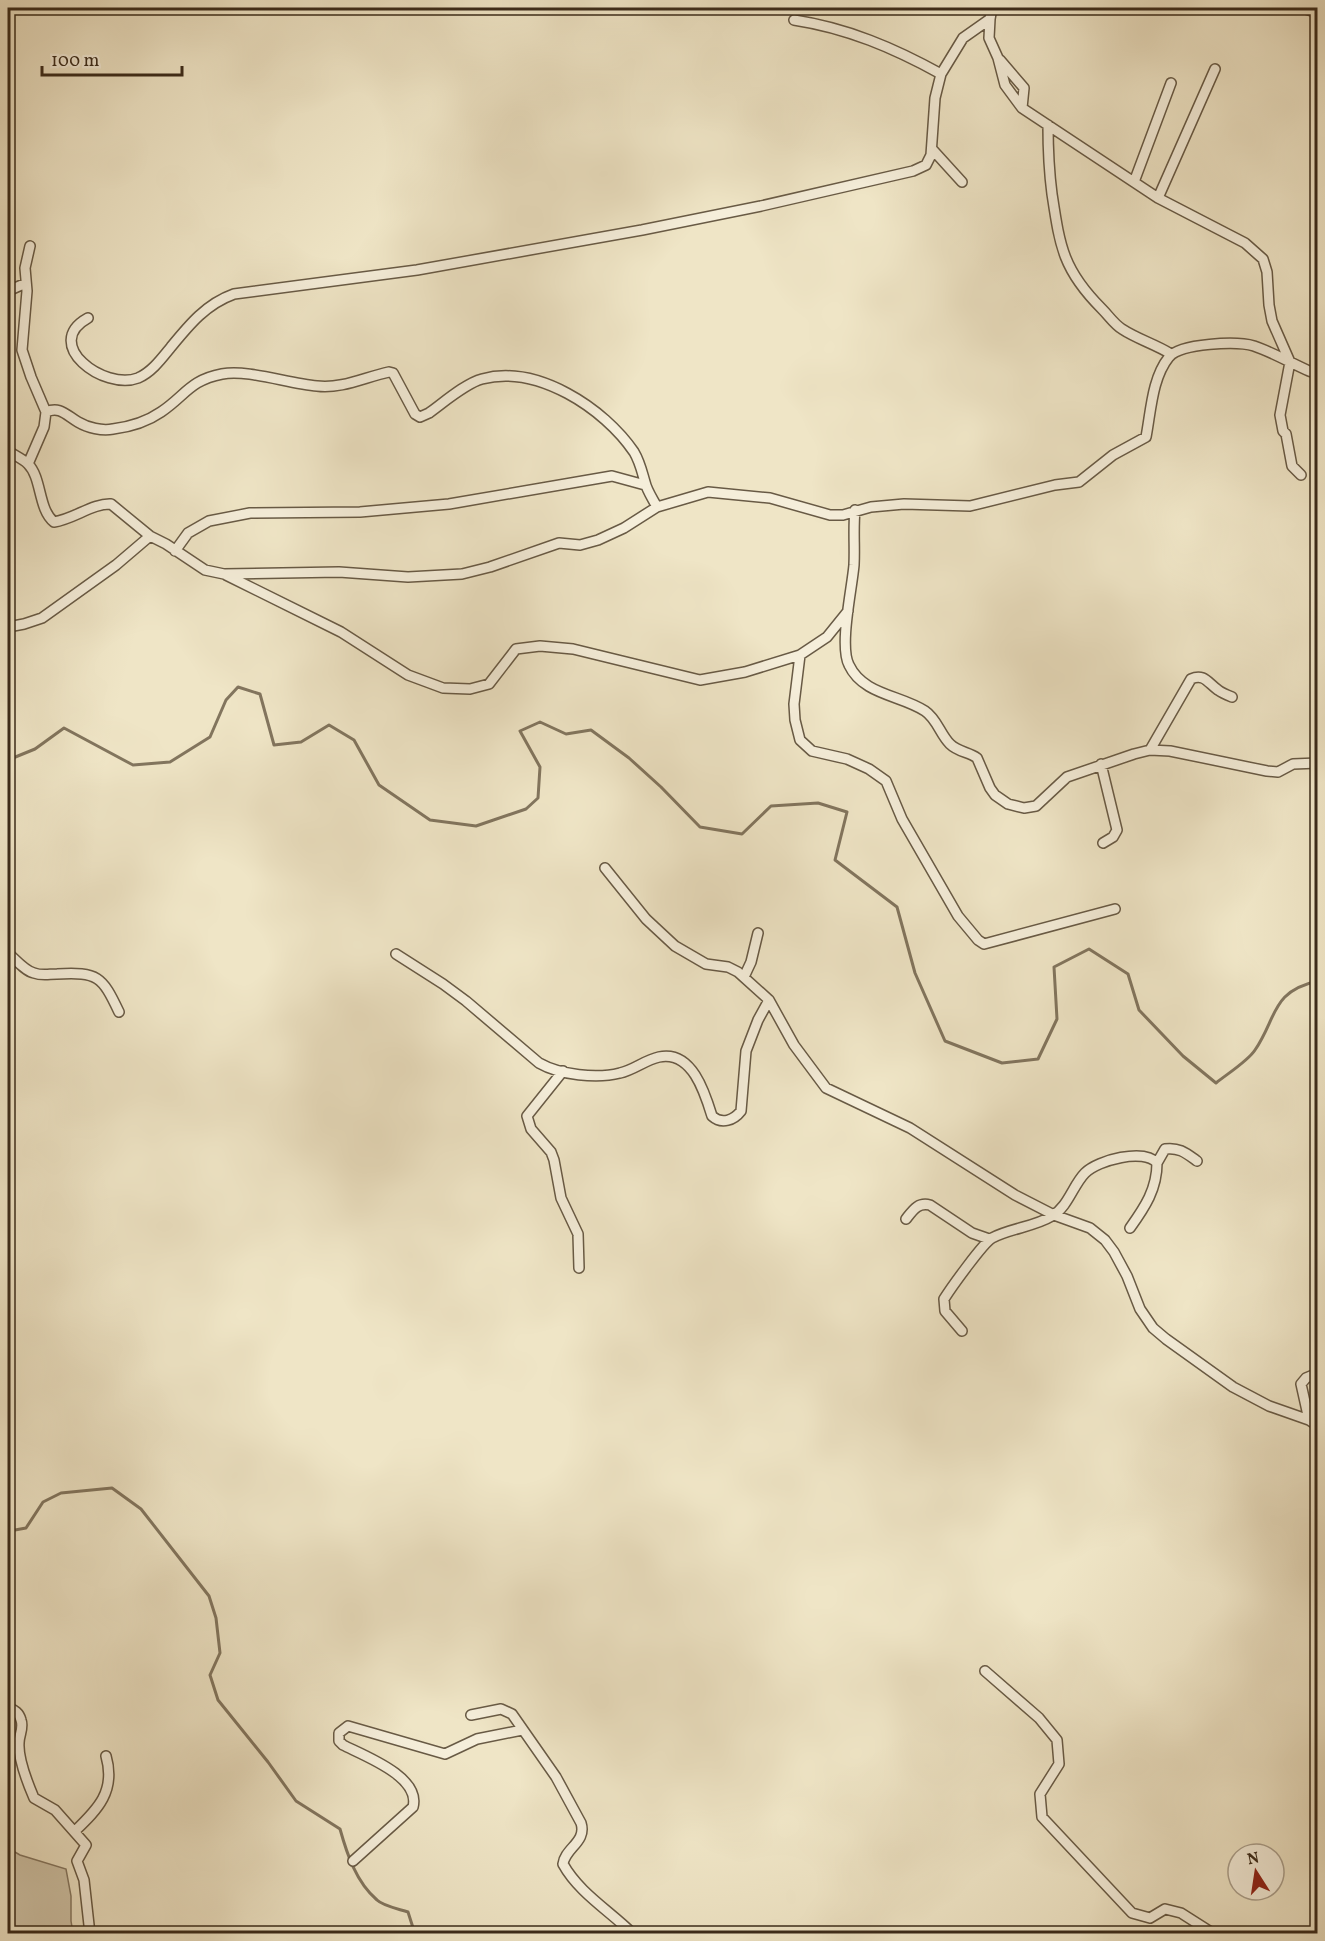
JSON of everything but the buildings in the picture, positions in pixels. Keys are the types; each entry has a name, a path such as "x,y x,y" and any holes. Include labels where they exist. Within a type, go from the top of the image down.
{"street":[{"path":"992,8 989,38 998,58 1005,85 1022,108 1158,198 1245,243 1263,259 1267,272 1272,321 1290,362 1280,415 1292,466 1301,475"},
{"path":"1303,8 1317,13"},
{"path":"88,318 80,322 73,334 72,346 76,357 87,367 102,375 117,379 133,379 152,368 202,312 234,294 417,270 761,206 913,171 926,165 932,149 935,98 941,74 963,38 990,19"},
{"path":"794,20 834,27 866,38 905,54 941,74"},
{"path":"998,58 1024,88 1022,108"},
{"path":"1158,198 1215,69"},
{"path":"1134,182 1171,83"},
{"path":"1048,125 1049,177 1056,225 1062,252 1072,273 1091,299 1119,327 1171,354"},
{"path":"932,149 962,182"},
{"path":"28,464 44,427 46,412 22,350 27,291 26,259 30,246"},
{"path":"8,291 26,284"},
{"path":"8,451 28,464 44,506 54,522 73,517 102,504 111,504 150,536 205,570 224,574 339,572 416,577 462,574 490,567 559,543 580,545 598,540 624,528 657,507 704,492 714,491 770,498 822,514 843,514 872,507 904,504 970,506 1055,485 1079,482 1113,456 1146,437 1159,374 1171,354 1184,348 1251,345 1317,374"},
{"path":"46,412 52,409 61,410 79,423 98,429 111,430 151,418 173,403 190,387 201,380 220,374 241,372 319,387 345,385 391,372 415,414 421,417 429,414 476,381 497,376 525,376 566,393 601,418 625,441 641,465 645,484 657,507"},
{"path":"175,551 188,533 209,521 250,513 360,512 449,504 612,476 645,484"},
{"path":"855,510 854,556 845,652 848,664 855,674 880,692 918,707 929,714 952,746 978,758 991,790 1008,804 1024,808 1036,806 1067,777 1101,764 1150,750 1170,751 1275,772 1290,764 1317,763"},
{"path":"8,627 42,618 116,566 150,536"},
{"path":"224,574 341,632 408,675 443,688 470,689 489,684 516,649 526,646 573,649 700,680 745,672 800,655 826,637 849,609"},
{"path":"800,655 794,704 800,740 812,751 847,759 869,769 886,781 902,819 918,848 958,916 978,940 984,944 997,942 1115,909"},
{"path":"1150,750 1191,679 1203,678 1218,690 1232,697"},
{"path":"1101,764 1117,830 1113,837 1103,843"},
{"path":"605,868 646,919 675,946 706,964 728,967 744,977 769,1000 794,1045 826,1088 910,1128 1015,1195 1054,1215 1090,1228 1105,1240 1127,1276 1140,1309 1153,1328 1233,1387 1269,1406 1309,1420 1317,1426"},
{"path":"744,977 751,962 758,933"},
{"path":"8,953 32,973 44,975 74,973 97,977 109,992 119,1012"},
{"path":"396,954 466,1001 539,1063 562,1071 594,1075 617,1074 658,1057 675,1059 687,1066 698,1080 714,1118 719,1121 731,1120 740,1113 746,1051 758,1020 769,1000"},
{"path":"562,1071 527,1116 531,1129 551,1152 554,1160 561,1198 578,1234 579,1268"},
{"path":"1130,1228 1147,1203 1155,1186 1157,1163 1166,1149 1181,1150 1197,1161"},
{"path":"962,1331 945,1311 944,1299 989,1239 1054,1215 1076,1189 1083,1175 1094,1167 1139,1154 1152,1157 1157,1163"},
{"path":"906,1219 915,1208 924,1203 972,1233 989,1239"},
{"path":"1309,1420 1301,1384 1306,1378 1317,1373"},
{"path":"984,1671 1039,1718 1057,1740 1059,1764 1040,1794 1042,1817 1132,1913 1150,1918 1164,1909 1180,1913 1214,1934"},
{"path":"8,1707 20,1716 22,1724 18,1742 34,1798 55,1810 86,1845 78,1861 84,1880 90,1934"},
{"path":"471,1715 494,1710 505,1710 512,1714 556,1778 582,1829 580,1839 565,1856 563,1864 600,1905 633,1934"},
{"path":"353,1861 413,1808 415,1801 409,1787 392,1770 339,1741 339,1733 343,1728 348,1726 445,1754 477,1739 522,1730"},
{"path":"75,1831 88,1819 105,1796 110,1776 106,1756"}],"shaded area":[{"path":"8,1848 20,1855 66,1869 71,1896 73,1933 8,1933"}],"waterway":[{"path":"8,760 35,749 64,728 133,765 170,762 210,737 226,700 238,687 260,694 274,745 301,742 329,725 354,740 379,785 430,820 476,826 526,809 538,798 540,767 520,731 540,722 566,734 591,730 629,758 700,827 742,834 771,806 818,803 847,812 835,860 897,907 915,973 945,1041 1002,1063 1038,1059 1057,1019 1054,967 1089,949 1128,974 1139,1010 1183,1056 1216,1083 1252,1054 1283,999 1291,992 1318,981"},
{"path":"8,1529 26,1528 43,1502 61,1493 112,1488 141,1509 209,1596 216,1618 220,1653 210,1675 218,1700 296,1801 340,1829 349,1858 363,1885 380,1902 408,1912 415,1934"}]}
